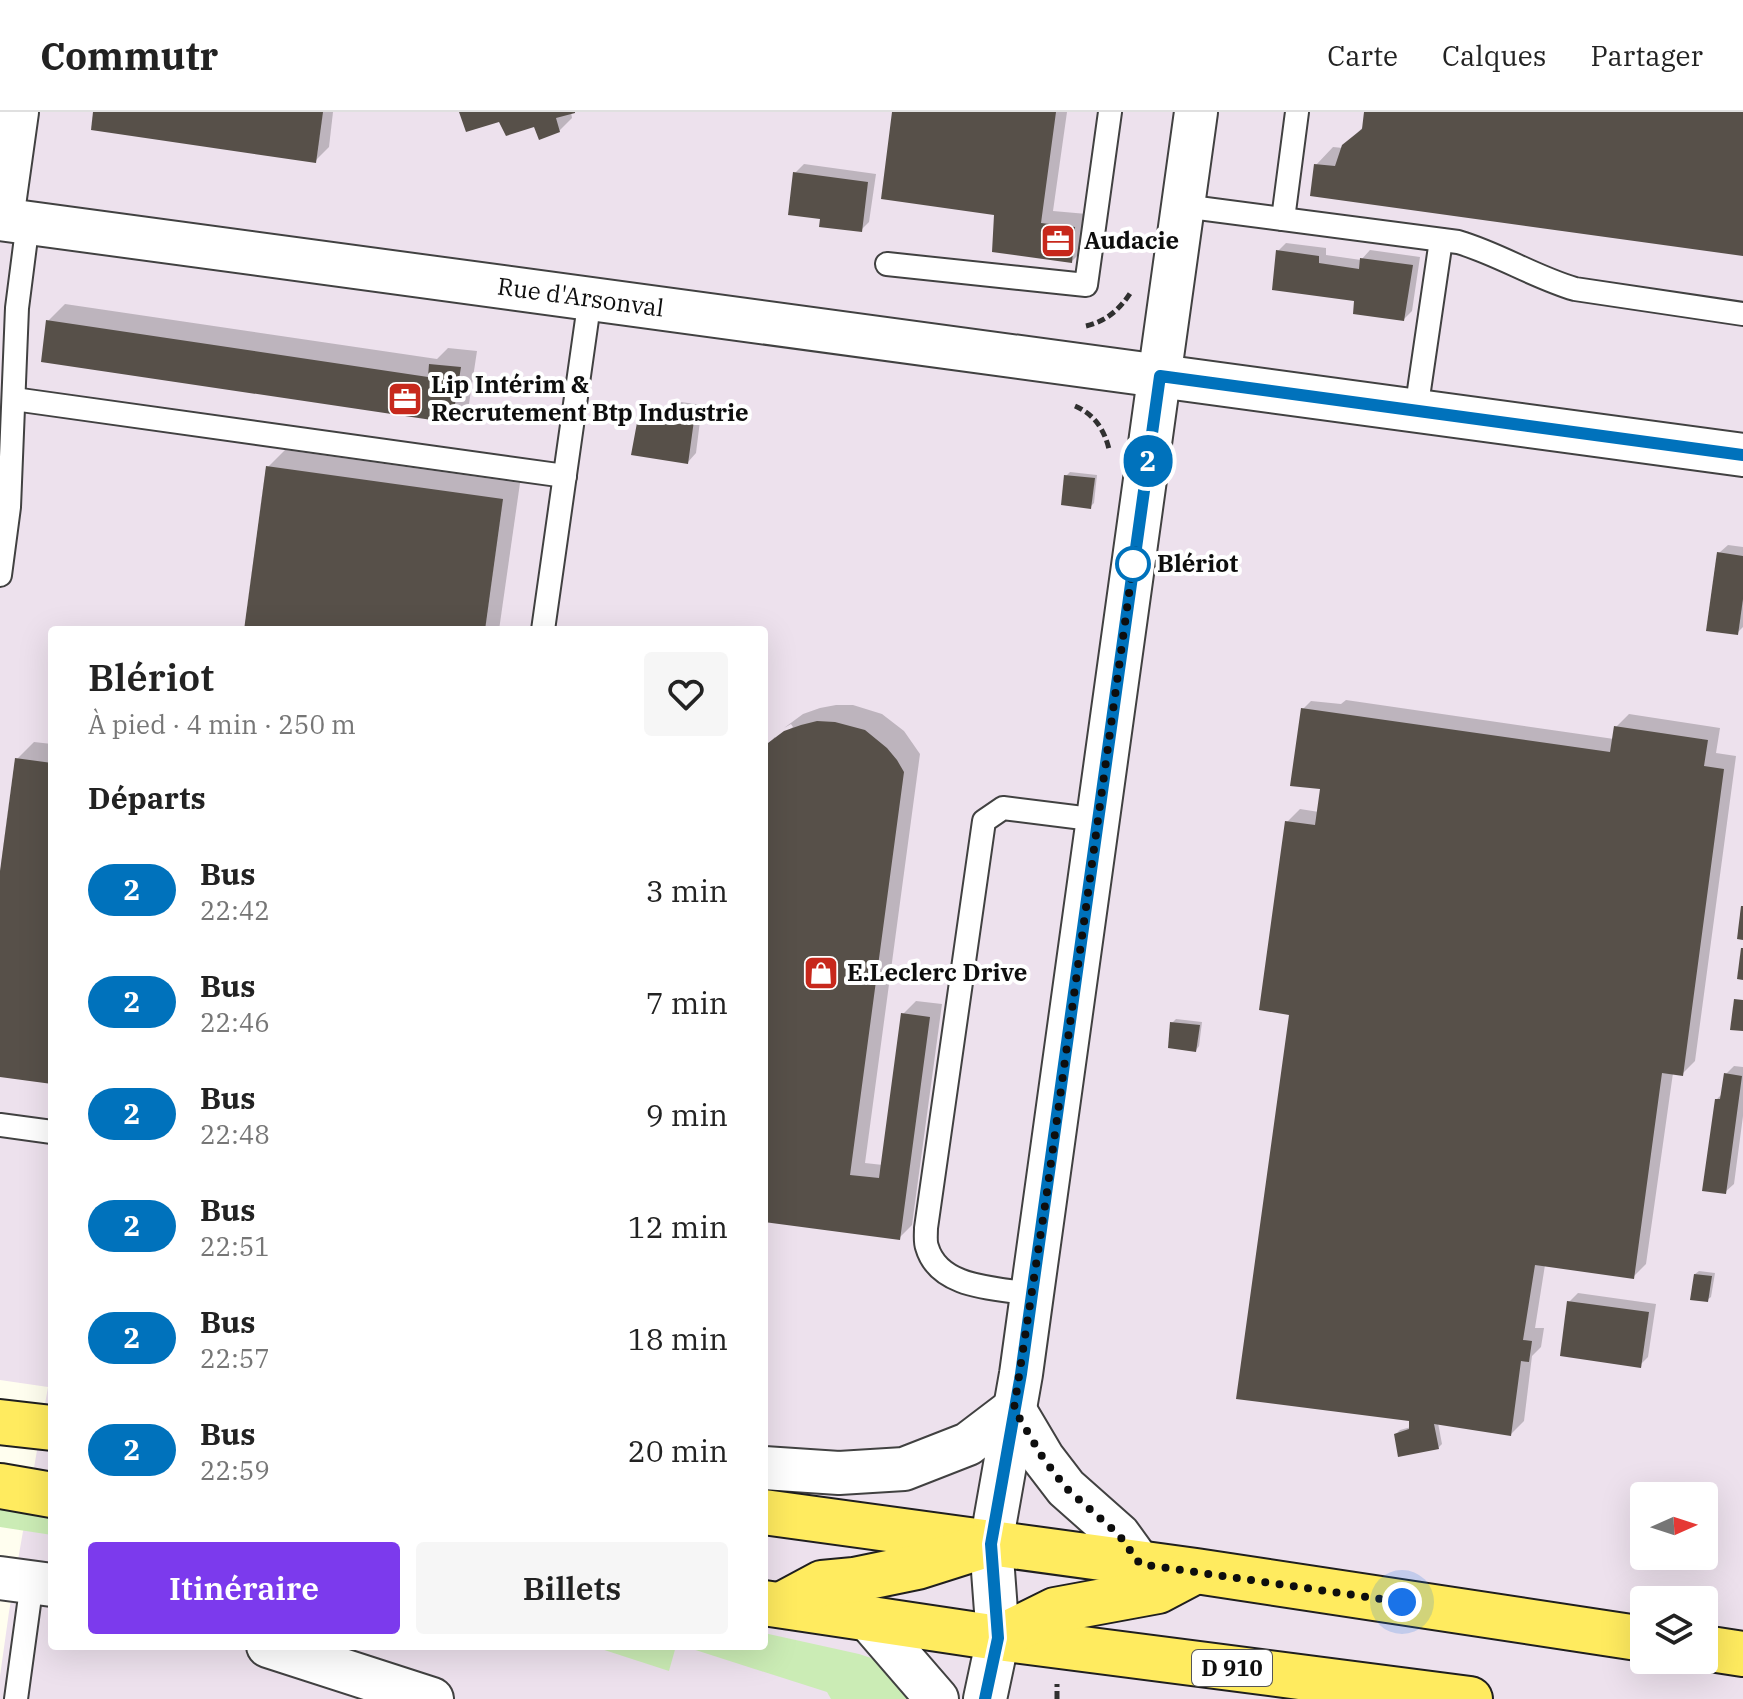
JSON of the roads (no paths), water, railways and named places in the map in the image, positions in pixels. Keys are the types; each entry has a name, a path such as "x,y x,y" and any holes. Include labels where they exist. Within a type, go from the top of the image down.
{"main road":[{"path":"0,1422 48,1428"},
{"path":"0,1486 48,1494"},
{"path":"768,1513 1196,1571 1630,1637"},
{"path":"773,1604 822,1583 917,1567 991,1544"},
{"path":"998,1638 1055,1610 1158,1591 1196,1571"},
{"name":"D 910","path":"773,1604 998,1638 1467,1699"},
{"path":"1718,1650 1743,1654"}],"street":[{"path":"10,220 17,112"},
{"path":"985,1699 998,1638 991,1544 1032,1294 1196,112"},
{"name":"Rue d'Arsonval","path":"10,220 1743,455"},
{"path":"768,1468 839,1473 904,1469 968,1444 1014,1409"},
{"path":"1014,1409 1043,1458 1066,1488 1119,1535 1140,1564"},
{"path":"867,1618 937,1699"},
{"path":"280,1650 421,1697"}],"lane":[{"path":"887,264 1086,285 1110,112"},
{"path":"1283,219 1297,112"},
{"path":"1183,206 1458,242 1480,249 1549,282 1575,289 1743,314"},
{"path":"0,575 9,507 17,308 10,220"},
{"path":"1416,411 1441,240"},
{"path":"544,626 590,298"},
{"path":"14,399 565,476"},
{"path":"1032,1294 967,1283 948,1275 934,1263 927,1246 926,1228 984,821 1003,808 1099,820"},
{"path":"0,1125 48,1131"},
{"path":"16,1699 28,1582"}],"place":[{"name":"Audacie","path":"1058,241"},
{"name":"Lip Intérim & Recrutement Btp Industrie","path":"405,399"},
{"name":"Blériot","path":"1133,564"},
{"name":"E.Leclerc Drive","path":"821,973"}]}
